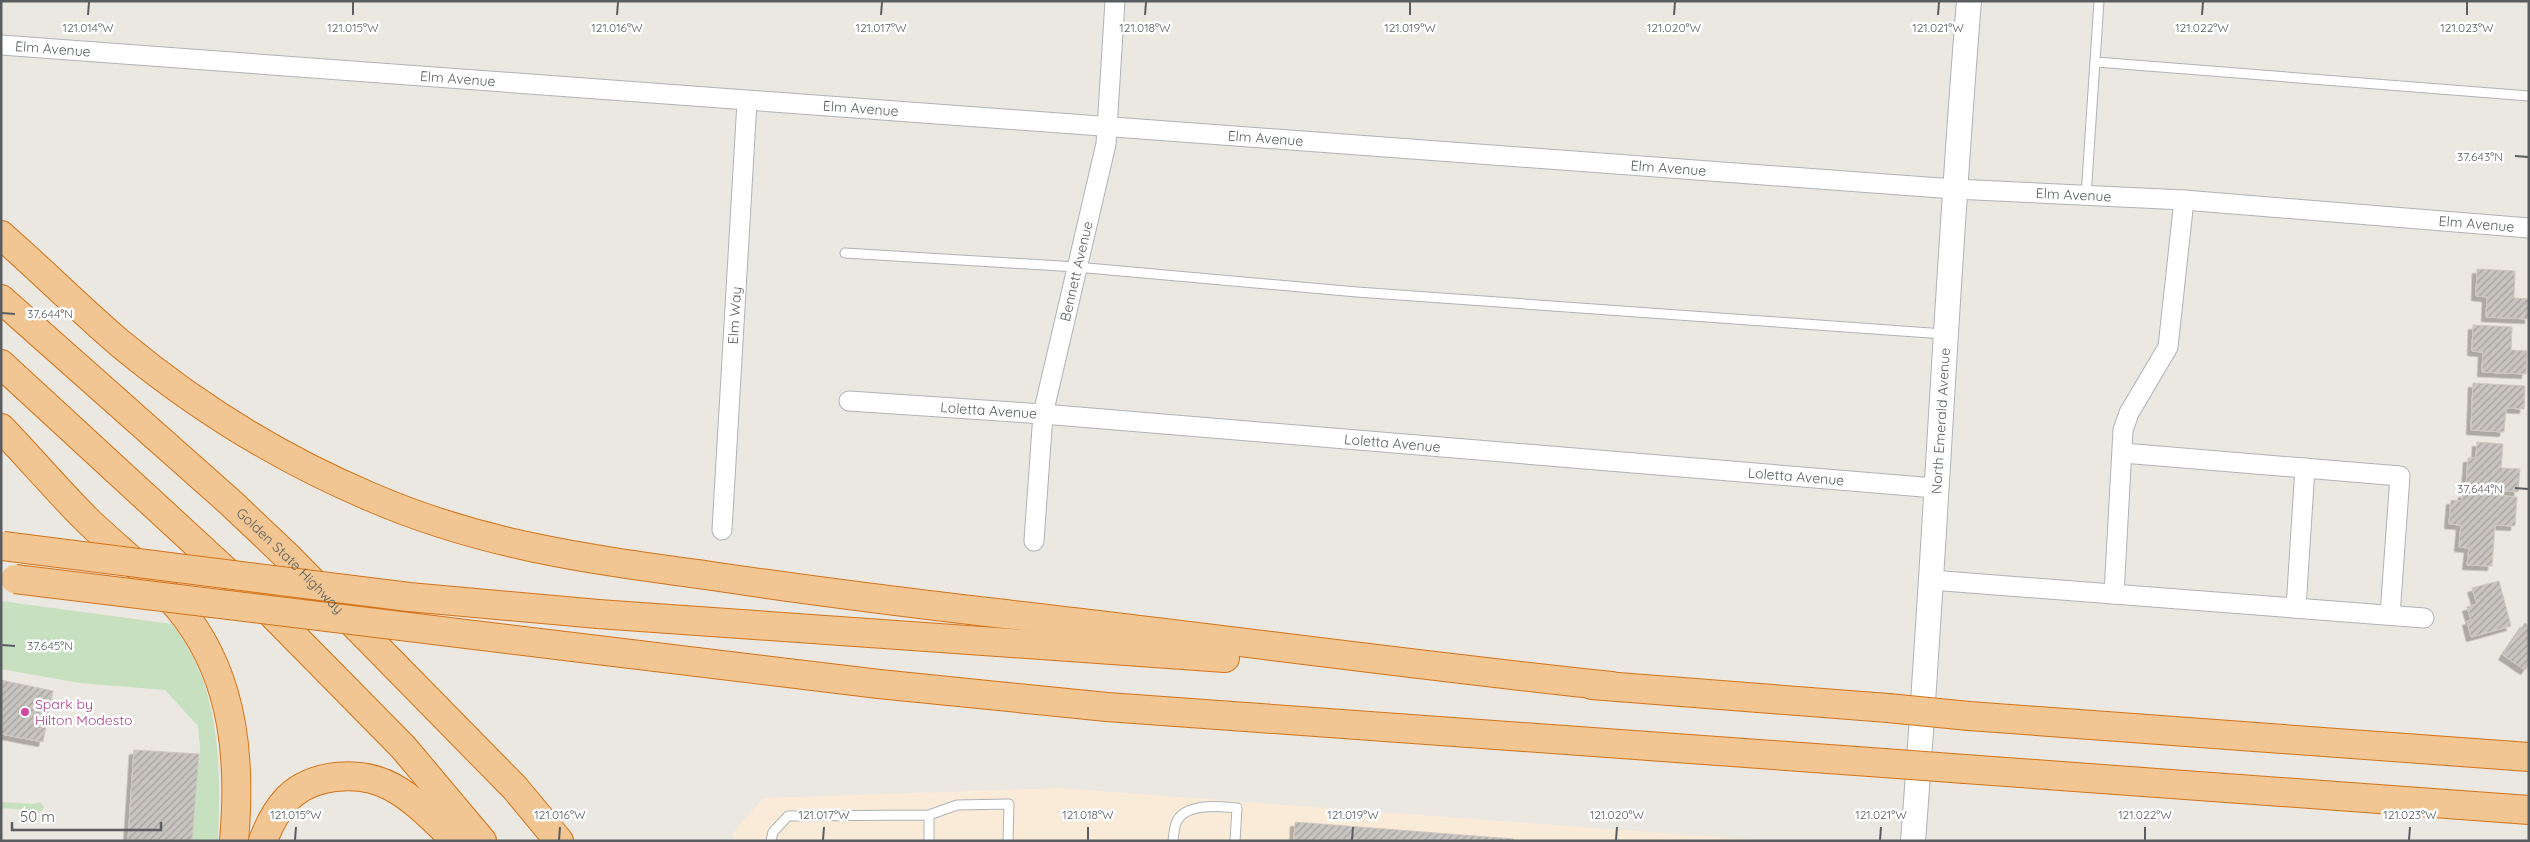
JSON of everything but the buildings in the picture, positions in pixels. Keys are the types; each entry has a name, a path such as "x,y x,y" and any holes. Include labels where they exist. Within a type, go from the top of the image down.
{"highway":[{"path":"1,235 121,344 183,391 247,434 288,457 371,497 421,517 493,540 574,557 871,599 1062,620 1399,663 1611,686"},
{"name":"Golden State Highway","path":"1,299 231,502 290,559 515,788 559,841"},
{"path":"1,364 266,608 403,747 482,841"},
{"path":"1,428 85,518 163,592 186,617 204,647 219,678 233,734 238,784 234,841"},
{"path":"2,546 409,597 598,614 1611,686 1969,716 2529,757"},
{"path":"8,578 859,682 1107,707 2529,810"},
{"path":"263,841 277,811 300,789 332,778 357,776 380,781 406,796 456,841"}],"street":[{"name":"Bennett Avenue","path":"1034,541 1042,414 1076,267 1103,163 1115,1"},
{"name":"North Emerald Avenue","path":"1913,841 1931,580 1944,334 1968,1"},
{"name":"Elm Avenue","path":"1,45 747,102 1954,189 2184,200 2529,228"},
{"name":"Elm Way","path":"722,530 747,102"},
{"path":"2114,594 2123,430 2129,413 2163,357 2171,336 2184,200"},
{"name":"Loletta Avenue","path":"849,401 1042,414 1935,488"},
{"path":"2123,453 2400,476 2390,615"},
{"path":"2296,608 2305,468"},
{"path":"1931,580 2424,618"}],"lane":[{"path":"2086,196 2099,1"},
{"path":"2096,62 2529,96"},
{"path":"845,253 1076,267 1357,292 1944,334"},
{"path":"771,841 773,832 788,816 929,814 957,804 1009,804 1008,841"},
{"path":"1173,841 1177,820 1184,814 1208,805 1237,808 1235,841"},
{"path":"929,814 929,841"}],"shaded area":[{"path":"1059,788 1768,841 736,841 732,834 763,798"}],"green space":[{"path":"1,601 172,624 188,648 200,674 209,700 215,728 219,784 218,841 192,841 200,748 198,726 165,690 80,683 1,669"},
{"path":"1,802 34,804 40,802 44,807 42,811 1,808"}],"place":[{"name":"Spark by Hilton Modesto","path":"25,712"}]}
